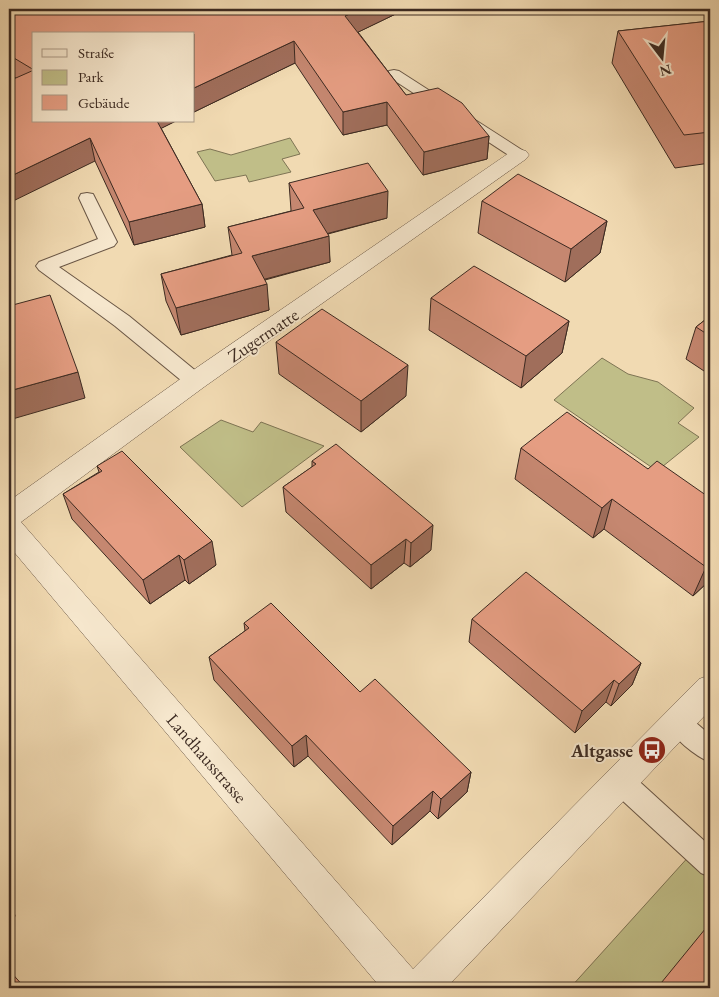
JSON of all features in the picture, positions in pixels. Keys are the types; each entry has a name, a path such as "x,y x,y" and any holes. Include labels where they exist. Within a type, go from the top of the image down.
{"street":[{"name":"Zugermatte","path":"9,516 195,381 519,155"},
{"name":"Landhausstrasse","path":"9,527 405,988"},
{"path":"421,988 710,690"}],"lane":[{"path":"394,74 519,155"},
{"path":"87,198 108,242 46,266 122,321 195,381"},
{"path":"678,723 710,750"},
{"path":"621,782 710,864"}],"green space":[{"path":"290,138 300,154 282,159 291,172 249,182 246,175 215,181 197,152 210,149 231,155"},
{"path":"602,358 628,374 658,382 694,408 678,423 699,437 657,471 554,400"},
{"path":"221,420 253,432 261,422 324,446 242,507 180,447"},
{"path":"710,833 710,988 570,988"}],"building":[{"path":"9,9 360,9 345,16 406,95 438,88 462,103 489,136 424,152 387,102 343,112 294,41 195,88 195,32 32,32 32,69 9,55"},
{"path":"710,21 710,132 684,135 618,31"},
{"path":"32,71 32,122 158,122 202,204 129,222 90,138 9,177 9,81"},
{"path":"368,163 388,191 313,210 329,236 252,256 267,284 176,308 161,274 242,253 228,227 304,208 289,183"},
{"path":"518,174 607,221 571,249 482,201"},
{"path":"474,266 569,321 526,356 431,298"},
{"path":"50,295 78,372 9,391 9,306"},
{"path":"322,309 408,365 361,401 276,342"},
{"path":"710,316 710,336 696,327"},
{"path":"567,412 648,469 657,461 710,498 710,563 706,567 612,499 602,508 521,448"},
{"path":"336,444 433,525 411,543 406,539 371,565 283,487 316,464 312,461"},
{"path":"122,451 212,541 184,560 179,555 143,580 63,494 102,471 97,466"},
{"path":"526,572 641,663 619,684 614,680 582,711 472,619"},
{"path":"271,603 360,692 375,679 471,772 441,799 433,791 393,826 306,735 292,746 209,657 249,628 244,623"},
{"path":"710,923 710,988 657,988"},
{"path":"9,970 25,988 9,988"}],"place":[{"name":"Altgasse","path":"652,750"}]}
